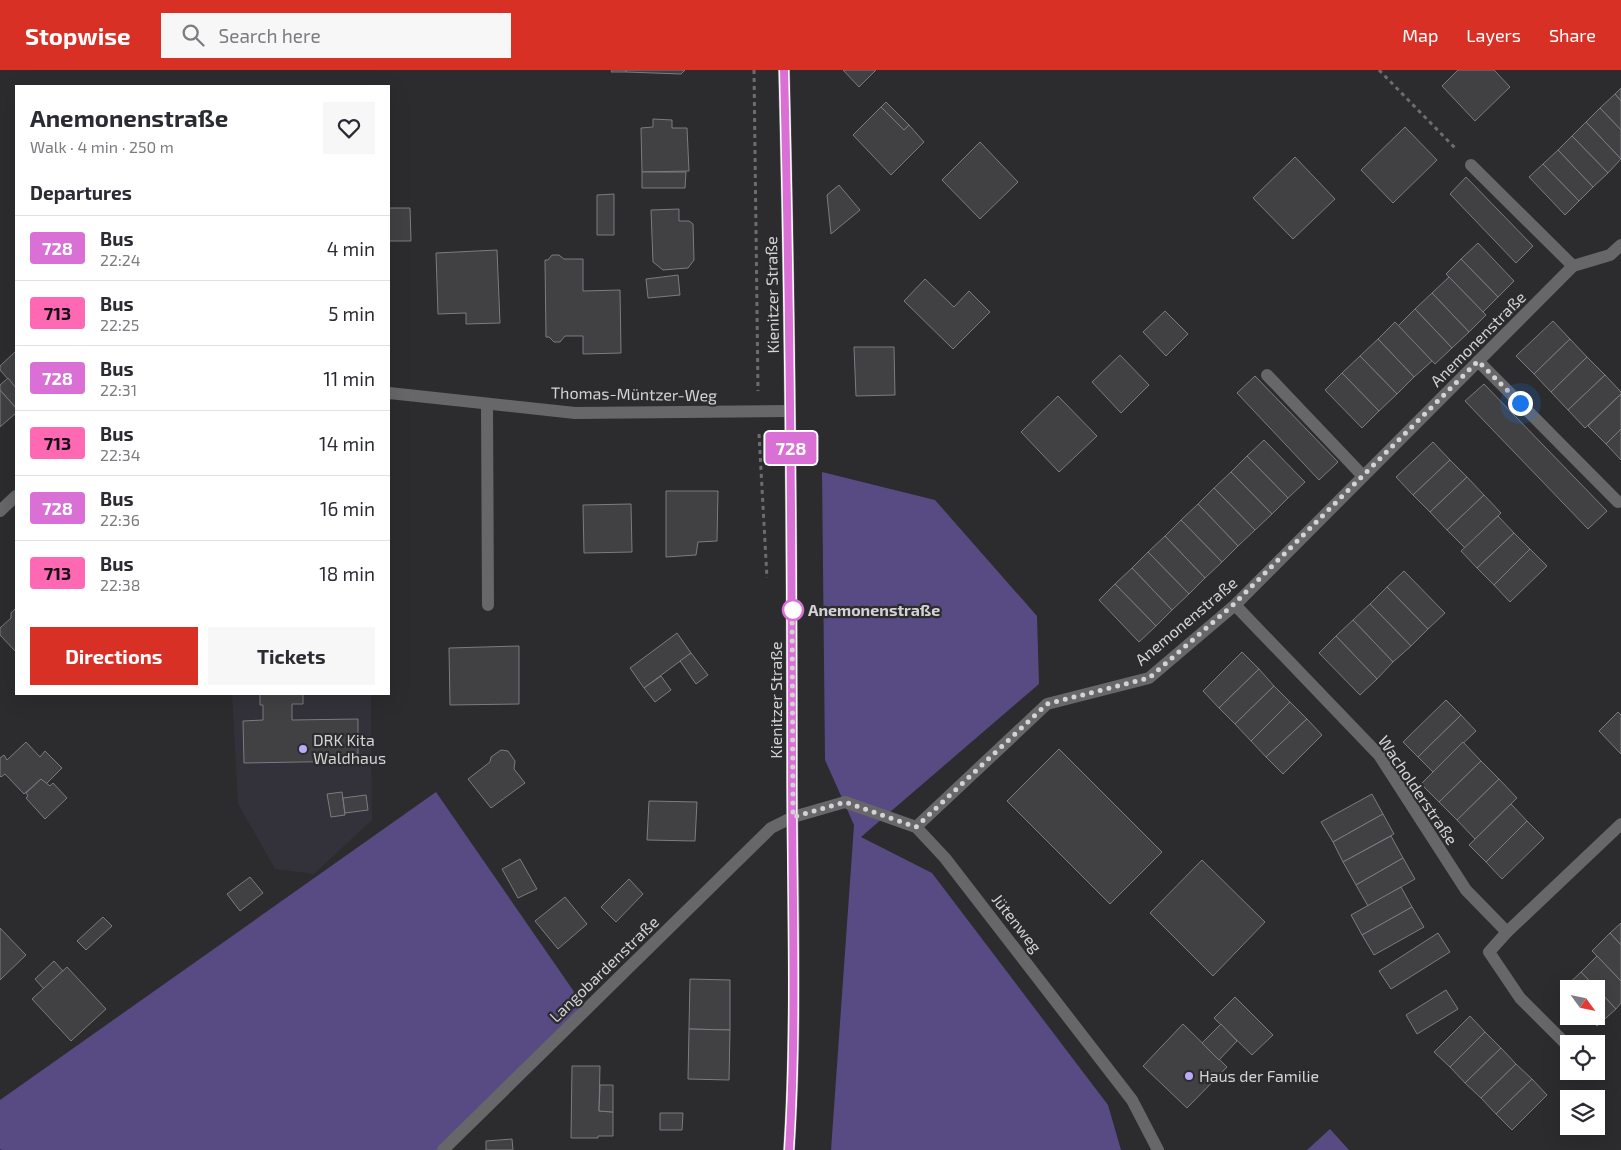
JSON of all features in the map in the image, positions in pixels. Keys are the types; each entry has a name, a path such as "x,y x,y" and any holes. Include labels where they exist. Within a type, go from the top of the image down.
{"street":[{"name":"Kienitzer Straße","path":"784,70 790,411 794,1018 793,1092 789,1150"},
{"path":"1471,165 1573,266"},
{"name":"Anemonenstraße","path":"916,827 1047,704 1149,678 1234,604 1573,266 1610,256 1621,245"},
{"path":"1478,361 1618,502"},
{"path":"1267,375 1363,476"},
{"name":"Thomas-Müntzer-Weg","path":"390,393 575,413 790,411"},
{"path":"487,404 488,605"},
{"path":"0,511 15,497"},
{"name":"Wacholderstraße","path":"1234,604 1379,755 1466,890 1506,932"},
{"name":"Jütenweg","path":"793,817 845,802 916,827 946,858 1132,1100 1158,1150"},
{"name":"Langobardenstraße","path":"443,1150 771,828 793,817"},
{"path":"1560,1038 1520,998 1489,952 1506,932 1621,824"}],"path":[{"path":"754,70 758,411 767,580"},
{"path":"1379,70 1471,165"}],"shaded area":[{"path":"822,472 935,500 1037,616 1039,684 861,837 932,873 1108,1105 1121,1150 831,1150 854,825 825,760"},
{"name":"DRK Kita Waldhaus","path":"232,695 371,695 372,820 314,874 275,869 238,804"},
{"path":"436,792 586,1009 443,1150 0,1149 0,1100"},
{"path":"1330,1129 1349,1150 1307,1150"}],"building":[{"path":"612,70 626,70 626,72 611,72"},
{"path":"626,70 685,70 681,74 626,72"},
{"path":"843,70 876,70 859,87"},
{"path":"1458,70 1494,70 1510,87 1475,121 1442,86"},
{"path":"1621,88 1621,101 1615,94"},
{"path":"1615,94 1621,101 1621,130 1600,108"},
{"path":"886,102 909,125 904,130 881,107"},
{"path":"881,107 904,130 909,125 924,142 891,175 853,135"},
{"path":"1600,108 1621,130 1621,159 1586,122"},
{"path":"653,119 672,120 672,128 687,128 689,171 642,172 641,128 653,127"},
{"path":"1586,122 1621,159 1608,173 1572,136"},
{"path":"1405,127 1437,160 1393,203 1361,170"},
{"path":"1572,136 1608,173 1593,187 1558,150"},
{"path":"980,142 1018,182 980,219 942,180"},
{"path":"1558,150 1593,187 1579,201 1543,164"},
{"path":"1295,157 1335,199 1293,239 1253,198"},
{"path":"1543,164 1579,201 1565,215 1529,177"},
{"path":"642,172 686,172 685,188 642,188"},
{"path":"1466,177 1533,246 1516,263 1450,194"},
{"path":"839,185 860,210 831,234 827,195"},
{"path":"614,194 614,235 597,235 597,195"},
{"path":"390,208 410,208 411,241 390,241"},
{"path":"679,209 679,221 689,221 693,224 694,260 688,268 663,270 653,262 651,210"},
{"path":"1478,243 1514,281 1498,297 1461,259"},
{"path":"497,250 500,323 466,324 466,313 438,314 436,253"},
{"path":"552,255 559,255 564,259 583,259 583,291 620,290 621,353 583,354 583,336 565,336 560,342 554,342 549,337 546,337 545,260 548,260"},
{"path":"1461,259 1498,297 1483,312 1446,274"},
{"path":"678,275 680,295 648,298 646,279"},
{"path":"1449,277 1486,315 1469,332 1432,293"},
{"path":"925,279 954,307 969,291 990,312 953,349 904,301"},
{"path":"1432,293 1469,332 1452,348 1415,309"},
{"path":"1415,309 1452,348 1435,364 1398,326"},
{"path":"1165,311 1188,334 1166,356 1143,332"},
{"path":"1553,321 1570,339 1534,374 1516,356"},
{"path":"1395,322 1432,361 1414,377 1378,339"},
{"path":"1378,339 1414,377 1397,394 1360,356"},
{"path":"1570,339 1587,357 1551,392 1534,374"},
{"path":"854,347 894,347 895,395 856,396"},
{"path":"15,352 15,387 0,370 0,366"},
{"path":"1120,355 1149,385 1121,413 1092,382"},
{"path":"1360,356 1397,394 1379,411 1342,373"},
{"path":"1587,357 1605,375 1568,410 1551,392"},
{"path":"1342,373 1379,411 1362,428 1325,390"},
{"path":"1605,375 1621,394 1585,428 1568,410"},
{"path":"1255,376 1338,462 1319,480 1237,393"},
{"path":"8,378 15,387 15,407 0,390 0,385"},
{"path":"1484,384 1607,511 1588,529 1465,401"},
{"path":"0,390 15,407 15,414 0,427"},
{"path":"1621,394 1621,429 1606,444 1588,426"},
{"path":"1058,396 1097,436 1059,472 1021,432"},
{"path":"1621,429 1621,460 1606,444"},
{"path":"1264,440 1305,482 1288,498 1247,456"},
{"path":"1433,442 1450,460 1413,495 1396,477"},
{"path":"1247,456 1288,498 1272,514 1231,472"},
{"path":"1450,460 1467,477 1430,512 1413,495"},
{"path":"1231,472 1272,514 1255,530 1214,488"},
{"path":"1467,477 1484,495 1447,530 1430,512"},
{"path":"1214,488 1255,530 1238,546 1198,504"},
{"path":"666,491 718,491 717,541 698,542 696,555 666,557"},
{"path":"1484,495 1501,513 1465,548 1447,530"},
{"path":"631,504 632,552 584,553 583,505"},
{"path":"1198,504 1238,546 1222,562 1181,520"},
{"path":"1498,516 1514,533 1477,568 1461,551"},
{"path":"1181,520 1222,562 1205,578 1165,536"},
{"path":"1514,533 1530,549 1494,585 1477,568"},
{"path":"1165,536 1205,578 1189,594 1148,552"},
{"path":"1530,549 1547,566 1510,602 1494,585"},
{"path":"1148,552 1189,594 1172,610 1132,568"},
{"path":"1132,568 1172,610 1156,626 1115,584"},
{"path":"1404,571 1445,613 1428,629 1387,587"},
{"path":"1115,584 1156,626 1139,642 1099,600"},
{"path":"1387,587 1428,629 1411,646 1370,604"},
{"path":"1370,604 1411,646 1393,662 1353,620"},
{"path":"15,609 15,651 0,635 0,628 11,618 11,613"},
{"path":"1353,620 1393,662 1377,679 1336,636"},
{"path":"677,633 691,653 644,688 630,668"},
{"path":"1336,636 1377,679 1360,695 1319,653"},
{"path":"519,646 519,704 450,705 449,648"},
{"path":"1242,652 1259,669 1219,708 1203,691"},
{"path":"691,653 708,675 696,684 680,661"},
{"path":"1259,669 1274,686 1235,724 1219,708"},
{"path":"661,676 671,690 655,702 644,688"},
{"path":"1274,686 1290,702 1251,741 1235,724"},
{"path":"260,695 303,695 303,704 292,704 292,720 358,719 358,761 244,763 243,721 263,720 263,705 260,705"},
{"path":"1446,700 1461,715 1418,757 1403,742"},
{"path":"1290,702 1307,719 1266,757 1251,741"},
{"path":"1618,712 1621,715 1621,754 1599,731"},
{"path":"1461,715 1476,731 1433,772 1418,757"},
{"path":"1307,719 1322,735 1283,774 1266,757"},
{"path":"26,742 40,757 45,751 62,768 46,784 41,779 24,794 5,774 0,776 0,758 4,755 7,760"},
{"path":"1463,742 1481,761 1439,802 1421,784"},
{"path":"1059,749 1162,852 1110,904 1007,801"},
{"path":"501,750 508,751 515,761 514,769 525,783 491,808 468,779 490,762 491,757"},
{"path":"1481,761 1499,779 1457,820 1439,802"},
{"path":"41,779 50,786 53,783 67,798 45,819 26,798 28,796 26,793"},
{"path":"1499,779 1517,798 1475,839 1457,820"},
{"path":"342,792 345,815 331,817 327,794"},
{"path":"1372,794 1383,814 1333,842 1321,822"},
{"path":"366,795 368,810 345,813 343,798"},
{"path":"649,801 697,802 695,841 647,840"},
{"path":"1511,804 1527,821 1486,862 1469,845"},
{"path":"1383,814 1394,834 1343,862 1333,842"},
{"path":"1527,821 1544,838 1502,879 1486,862"},
{"path":"1391,836 1403,858 1356,885 1343,862"},
{"path":"1403,858 1415,879 1368,906 1356,885"},
{"path":"520,859 537,889 518,898 502,869"},
{"path":"1202,860 1265,922 1213,976 1150,913"},
{"path":"250,877 263,893 240,911 227,894"},
{"path":"629,879 643,894 616,922 601,907"},
{"path":"1401,887 1412,907 1362,935 1351,915"},
{"path":"565,897 587,924 558,949 535,921"},
{"path":"1412,907 1424,927 1374,955 1362,935"},
{"path":"103,917 112,926 86,950 77,941"},
{"path":"1621,923 1621,945 1610,933"},
{"path":"0,928 26,955 0,980"},
{"path":"1438,933 1450,952 1391,989 1379,971"},
{"path":"1610,933 1621,945 1621,981 1592,951"},
{"path":"1597,956 1621,981 1621,1003 1616,1009 1605,997 1605,980 1589,980 1581,972"},
{"path":"54,961 63,971 44,989 35,979"},
{"path":"67,967 106,1009 71,1041 32,999"},
{"path":"1581,972 1589,980 1573,980"},
{"path":"690,979 730,980 730,1030 689,1029"},
{"path":"1446,990 1458,1009 1417,1034 1406,1015"},
{"path":"1235,997 1273,1035 1252,1055 1214,1018"},
{"path":"1605,997 1616,1009 1605,1019"},
{"path":"1470,1016 1485,1032 1450,1067 1434,1052"},
{"path":"1183,1024 1227,1067 1187,1108 1143,1066"},
{"path":"1221,1024 1237,1041 1219,1060 1202,1043"},
{"path":"689,1029 730,1030 729,1080 688,1079"},
{"path":"1485,1032 1501,1048 1465,1083 1450,1067"},
{"path":"1501,1048 1516,1064 1481,1098 1465,1083"},
{"path":"1516,1064 1532,1079 1496,1114 1481,1098"},
{"path":"572,1066 600,1066 599,1111 613,1112 613,1136 571,1138"},
{"path":"1532,1079 1547,1095 1512,1130 1496,1114"},
{"path":"600,1085 613,1085 613,1112 599,1111"},
{"path":"660,1113 683,1113 682,1130 660,1130"},
{"path":"512,1139 513,1150 486,1150 486,1141"}],"bus line":[{"name":"728","path":"784,70 793,622 794,962 793,1092 789,1150"}],"place":[{"name":"Anemonenstraße","path":"793,610"},
{"name":"DRK Kita Waldhaus","path":"303,749"},
{"name":"Haus der Familie","path":"1189,1076"}],"route":[{"path":"793,610 792,603 793,817 845,802 916,827 1047,704 1149,678 1234,604 1478,361 1520,403"}]}
